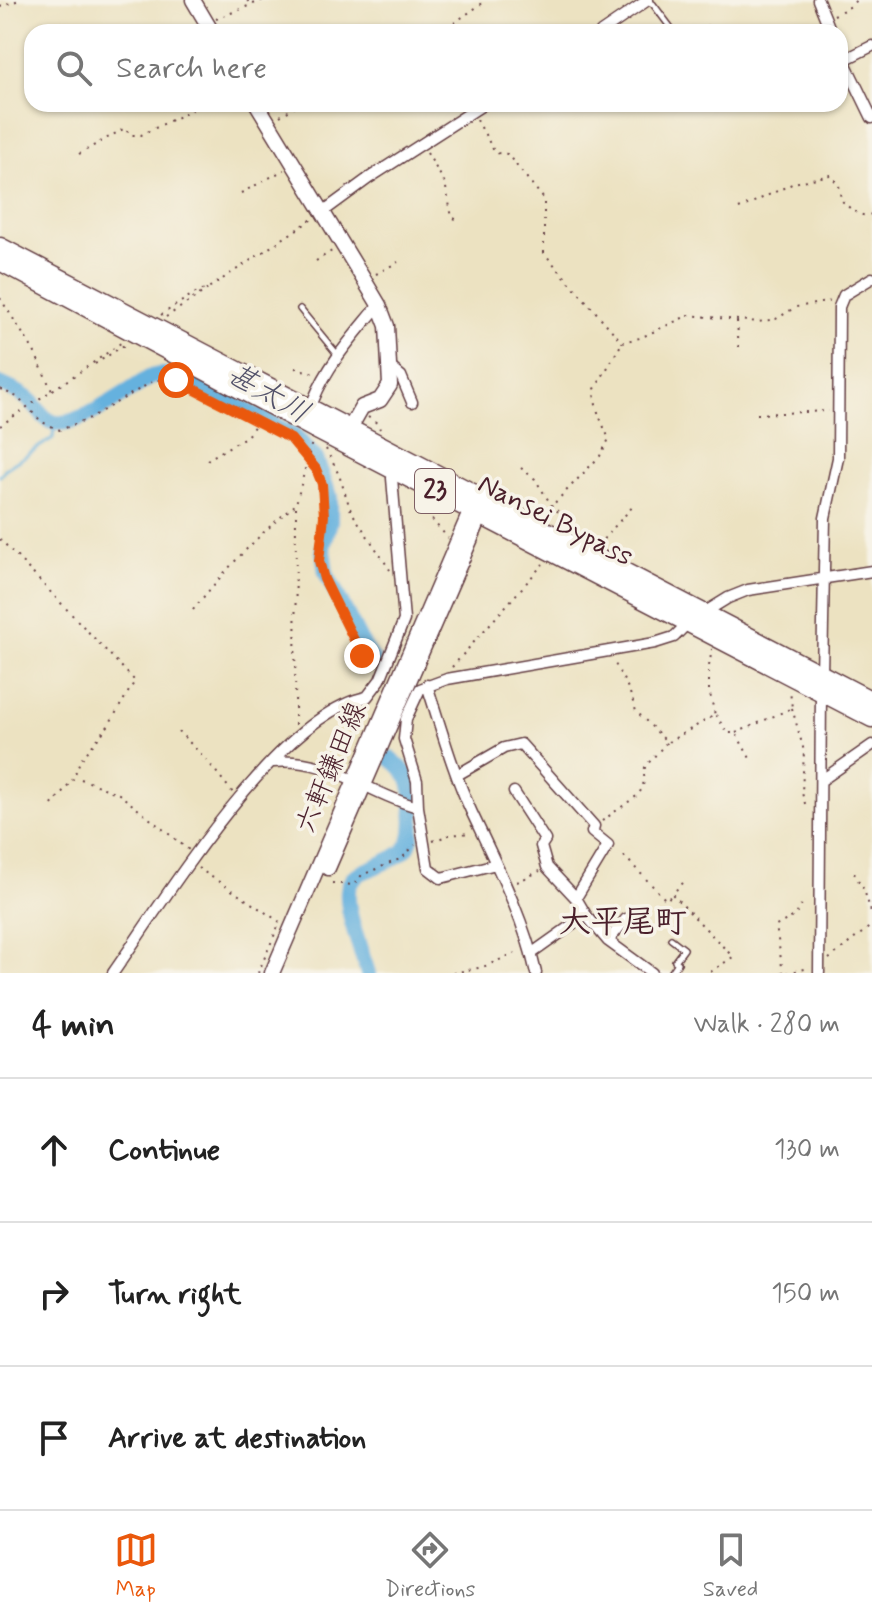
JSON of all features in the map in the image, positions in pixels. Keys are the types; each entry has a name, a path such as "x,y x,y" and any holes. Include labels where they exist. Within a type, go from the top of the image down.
{"highway":[{"name":"Nansei Bypass","path":"0,247 159,321 339,439"},
{"name":"Nansei Bypass","path":"0,261 339,439 479,505 697,618 822,684 872,718"},
{"name":"Nansei Bypass","path":"822,684 872,701"}],"main road":[{"path":"192,2 206,24"},
{"path":"262,112 379,305 387,326 390,385 380,400 362,407 339,439"},
{"name":"六軒鎌田線","path":"281,973 479,505"},
{"name":"六軒鎌田線","path":"272,973 360,783"}],"street":[{"path":"612,24 647,0"},
{"path":"818,0 828,24"},
{"path":"848,54 872,46"},
{"path":"848,68 872,118"},
{"path":"324,211 369,178 471,113"},
{"path":"819,970 825,518 838,458 840,300 851,289 872,278"},
{"path":"313,401 337,354 379,305"},
{"path":"389,366 401,376 412,402"},
{"path":"113,973 237,798 322,717 347,700 367,697 380,680 404,620 392,478"},
{"path":"496,864 441,878 428,868 417,781 404,739 406,719 420,689 447,679 655,643 674,637 728,598 748,590 872,571"},
{"path":"427,685 457,775 496,864 536,973"},
{"path":"457,775 504,748 521,744 594,826 592,832 608,845 576,898"},
{"path":"822,780 872,745"},
{"path":"273,762 288,760 329,767 406,804 418,806"},
{"path":"514,792 545,840 541,846 547,867 576,898 608,941 652,973"},
{"path":"530,950 586,915"},
{"path":"608,941 626,919"}],"lane":[{"path":"647,0 668,24"},
{"path":"300,309 337,354"},
{"path":"671,939 684,949 671,973"}],"path":[{"path":"0,7 19,0"},
{"path":"217,24 263,0"},
{"path":"452,24 487,0"},
{"path":"826,19 856,0"},
{"path":"79,154 125,128 130,135 141,135 188,112"},
{"path":"269,124 288,112"},
{"path":"471,113 495,153 507,154 544,199 544,253 622,342"},
{"path":"422,145 445,183 452,217 461,222"},
{"path":"241,193 289,167 292,160"},
{"path":"739,209 794,183 830,175 839,185 841,200 856,213 872,214"},
{"path":"159,321 324,211"},
{"path":"316,261 343,245"},
{"path":"364,280 398,262"},
{"path":"159,321 161,315 193,294 212,286"},
{"path":"0,298 34,351 52,391"},
{"path":"539,520 600,456 609,439 594,396 622,342 640,338 689,315 758,322 776,319 796,307 840,300"},
{"path":"737,320 739,351"},
{"path":"80,373 127,339"},
{"path":"0,426 35,399 126,344"},
{"path":"295,368 324,375"},
{"path":"168,379 169,369"},
{"path":"0,389 17,397 51,427 60,430 90,418 155,380 176,380 291,439 316,469 322,484 324,516 319,561 324,579 362,656 376,668"},
{"path":"207,460 247,436 259,423 263,411"},
{"path":"757,414 838,411"},
{"path":"339,439 326,451 339,475 351,511 385,561 400,594"},
{"path":"296,740 296,504 311,446"},
{"path":"521,468 535,479 552,506 582,535 582,541"},
{"path":"193,610 218,578 261,533 296,504"},
{"path":"596,548 635,504"},
{"path":"0,539 135,681 108,726 80,761 73,779 51,806"},
{"path":"447,679 450,670 549,558"},
{"path":"713,643 709,690 715,715 727,733 736,733 792,708"},
{"path":"610,650 636,711 667,742"},
{"path":"790,691 804,751 802,793 806,807"},
{"path":"594,826 638,795 643,787 645,767 667,742 715,715"},
{"path":"178,731 205,758 237,798"},
{"path":"736,733 751,760"},
{"path":"81,779 119,794 193,859 280,922 258,973"},
{"path":"624,856 666,900 683,883"},
{"path":"505,888 547,867"},
{"path":"854,873 864,890 872,915"},
{"path":"332,883 353,885"},
{"path":"672,894 733,957 709,973"},
{"path":"803,902 796,915 776,926 785,973 819,970 872,925"},
{"path":"453,973 483,967 530,950"}],"waterway":[{"name":"甚太川","path":"0,384 31,401 50,421 60,423 86,416 151,377 178,375 294,435 316,459 330,497 330,521 323,548 326,573 373,660"},
{"path":"0,476 5,469 53,438 54,424"},
{"name":"甚太川","path":"368,973 350,914 350,883 358,874 402,853 412,833 411,785 406,774 391,759"}],"district":[{"name":"大平尾町","path":"623,923"}],"route":[{"path":"176,380 291,439 316,469 322,484 324,516 319,561 324,579 362,656"}]}
